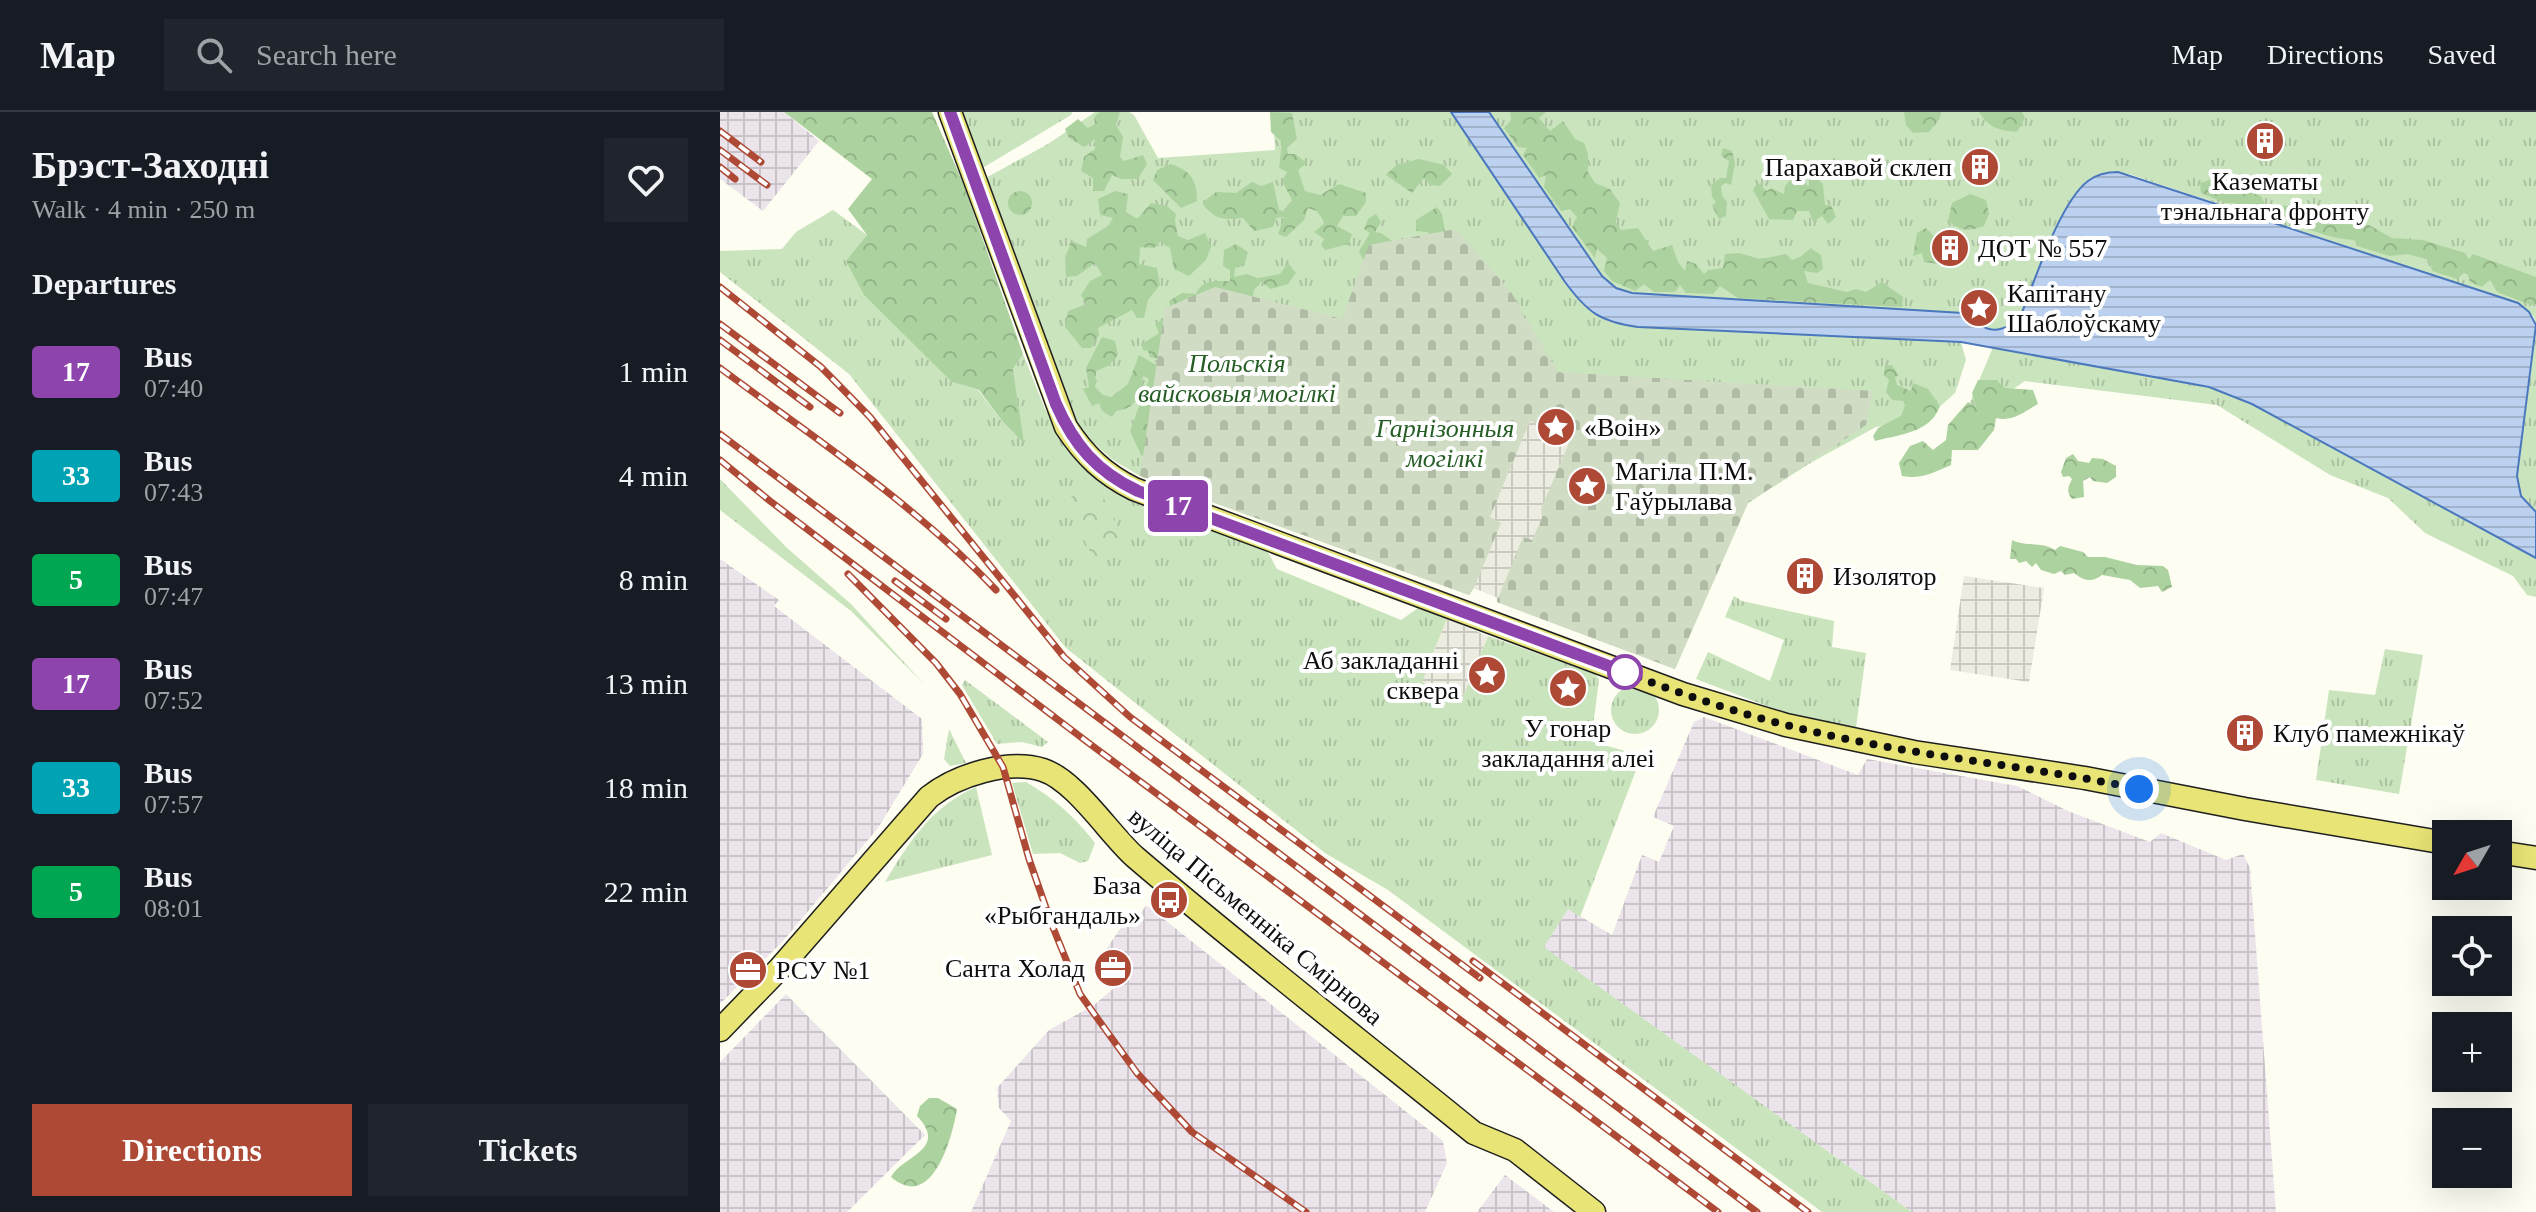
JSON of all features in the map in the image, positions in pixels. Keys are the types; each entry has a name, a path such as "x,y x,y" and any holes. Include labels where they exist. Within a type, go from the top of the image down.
{"main road":[{"path":"950,112 1066,427 1081,450 1111,478 1683,694 1786,725 1914,752 2085,778 2432,841"},
{"name":"вуліца Пісьменніка Смірнова","path":"720,1030 790,957 929,797 941,788 979,772 1003,767 1044,770 1070,788 1133,855 1474,1133 1515,1150 1594,1212"},
{"path":"2512,854 2536,858"}],"shaded area":[{"path":"720,112 784,112 819,141 763,211 720,179"},
{"path":"1530,421 1571,438 1541,509 1542,518 1532,540 1523,537 1498,598 1474,588 1501,523 1490,517"},
{"path":"720,559 779,600 774,606 922,719 923,754 878,828 784,940 720,1004"},
{"path":"1964,576 2044,588 2029,682 1950,670"},
{"path":"1447,619 1488,636 1462,698 1422,682"},
{"path":"1704,717 1858,775 1867,759 2017,786 2068,811 2150,842 2161,833 2226,860 2243,854 2250,868 2276,1212 1912,1212 1543,947 1568,909 1612,935 1642,855 1659,862 1674,826 1653,817 1694,722"},
{"path":"1146,905 1443,1141 1447,1163 1425,1212 971,1212 1011,1121 999,1108 997,1088 1049,1030 1094,1005 1121,982 1096,964 1131,913 1138,918"},
{"path":"786,994 925,1135 847,1212 720,1212 720,1062"},
{"path":"1505,1175 1554,1212 1477,1212"}],"green space":[{"path":"784,112 932,112 963,183 1023,354 1013,369 1024,443 1003,422 979,390 952,382 864,295 846,261 867,235 848,209 872,179"},
{"path":"956,112 1072,112 979,170"},
{"name":"Польскія вайсковыя могілкі","path":"1095,112 1129,112 1134,115 1158,158 1275,150 1273,112 1451,112 1565,282 1588,308 1604,318 1638,327 1961,342 1966,360 1955,393 1926,419 1876,427 1812,462 1748,503 1675,669 1497,602 1571,439 1469,595 1140,476 1113,460 1091,441 1065,407 982,180 1048,144"},
{"path":"1100,112 1120,112 1116,125 1123,137 1120,157 1124,161 1143,155 1147,164 1138,179 1121,179 1112,175 1104,191 1093,191 1093,178 1081,171 1084,157 1095,149 1095,139 1084,147 1069,138 1065,129 1078,119 1088,128 1095,124 1094,117"},
{"path":"1270,112 1292,113 1297,139 1287,148 1288,154 1295,154 1307,163 1298,170 1305,191 1320,195 1339,184 1366,193 1366,202 1356,216 1343,216 1337,226 1352,234 1349,244 1325,250 1321,245 1324,239 1314,232 1325,223 1317,211 1308,208 1304,220 1286,237 1278,234 1284,217 1276,218 1273,227 1254,231 1243,218 1220,218 1202,203 1216,192 1236,193 1252,182 1261,186 1273,182 1279,210 1283,211 1292,200 1282,181 1287,172 1279,168 1282,142 1271,132"},
{"path":"1489,112 2536,112 2536,325 2534,317 2518,303 2129,174 2118,173 2097,176 2077,192 2049,243 2021,315 2013,323 1996,330 1985,328 1963,313 1632,293 1616,288 1602,276"},
{"path":"1510,112 1546,112 1539,118 1550,131 1563,121 1575,139 1584,143 1588,154 1588,172 1595,183 1610,189 1620,203 1616,222 1621,230 1638,228 1653,251 1672,245 1685,271 1687,261 1696,264 1704,274 1708,270 1723,268 1725,254 1739,253 1760,259 1786,254 1792,260 1811,248 1821,255 1823,269 1817,273 1804,271 1808,283 1847,292 1856,289 1866,292 1882,282 1903,297 1902,307 1738,298 1720,286 1713,294 1686,293 1680,285 1675,292 1654,292 1644,284 1635,291 1612,281 1604,271 1607,258 1597,249 1595,258 1572,227 1577,217 1570,209 1561,211 1544,187 1546,175 1539,178 1523,155 1527,148 1518,147 1504,128 1511,120"},
{"path":"1904,112 1941,112 1929,132 1913,133 1906,125"},
{"path":"1979,112 2022,112 2025,118 2017,132 1990,125"},
{"path":"1723,148 1732,151 1735,163 1731,185 1726,183 1721,186 1722,196 1727,202 1726,216 1719,219 1712,206 1716,202 1712,197 1711,185 1720,178 1726,178 1729,161 1721,156"},
{"path":"1419,159 1444,165 1452,174 1440,186 1430,185 1424,178 1412,193 1386,175 1396,165"},
{"path":"1171,164 1192,177 1197,201 1181,208 1153,180 1157,170"},
{"path":"1817,178 1823,184 1825,205 1831,205 1836,217 1828,224 1822,216 1813,222 1809,211 1797,211 1793,220 1769,219 1753,190 1762,183 1767,191 1771,188 1784,194 1785,186 1791,179 1809,186 1810,181"},
{"path":"2212,179 2261,196 2265,204 2318,211 2343,224 2369,225 2392,238 2423,240 2465,253 2469,259 2473,254 2536,277 2536,304 2531,305 2497,292 2490,280 2482,287 2470,282 2464,273 2457,279 2432,271 2429,260 2408,254 2390,256 2360,247 2354,240 2326,235 2201,193 2200,183"},
{"path":"1020,191 1029,194 1032,203 1029,212 1020,215 1011,212 1008,203 1011,194"},
{"path":"1115,191 1128,194 1126,212 1137,219 1151,203 1167,206 1176,214 1178,236 1188,240 1205,233 1211,247 1206,260 1189,276 1174,269 1170,248 1160,242 1154,248 1140,247 1139,264 1157,268 1160,285 1148,300 1144,318 1137,318 1132,310 1098,328 1099,335 1091,348 1082,348 1065,327 1068,311 1087,304 1081,295 1090,281 1102,275 1095,263 1077,276 1066,277 1065,257 1072,241 1086,247 1087,239 1108,226 1113,218 1100,215 1098,199"},
{"path":"1970,194 1986,200 1989,214 1984,226 1965,230 1948,221 1952,203"},
{"path":"1437,207 1442,214 1445,233 1434,241 1428,232 1416,231 1416,220"},
{"path":"833,210 867,235 952,382 978,390 1003,422 1023,441 1013,369 1023,354 1045,409 1072,454 1102,482 1263,543 1277,569 1401,620 1418,608 1447,619 1427,668 1462,698 1488,636 1595,674 1599,679 1594,719 1586,740 1629,752 1638,765 1580,917 1568,909 1544,947 1912,1212 1822,1212 1388,890 1325,853 1066,648 849,374 720,272 720,251 782,249 796,232"},
{"path":"1376,214 1381,222 1375,232 1401,247 1366,266 1359,251 1370,233 1364,229 1368,219"},
{"path":"1926,228 1938,240 1945,259 1939,264 1924,262 1922,253 1913,256 1917,233"},
{"name":"Гарнізонныя могілкі","path":"1456,229 1511,292 1558,372 1873,391 1866,425 1748,503 1675,669 1497,602 1497,597 1474,588 1469,595 1140,476 1165,308 1215,287 1342,319 1369,245"},
{"path":"1236,244 1248,252 1244,266 1235,268 1234,277 1247,274 1258,278 1280,274 1288,263 1296,273 1288,284 1271,289 1261,282 1254,290 1251,305 1160,359 1150,357 1142,344 1159,333 1155,324 1172,313 1169,301 1182,293 1196,294 1206,283 1230,281 1230,270 1223,266 1224,250"},
{"path":"2536,333 2536,512 2521,496 2517,476"},
{"path":"1102,337 1115,341 1118,355 1108,366 1096,371 1095,387 1103,395 1111,397 1128,384 1139,355 1161,368 1147,459 1141,455 1130,431 1149,379 1143,376 1137,400 1129,407 1116,411 1112,417 1102,411 1099,403 1092,406 1083,389 1089,387 1086,368"},
{"path":"1993,347 2209,387 2252,404 2536,558 2536,597 2527,595 2513,576 2425,533 2388,498 2330,475 2217,405 2025,381 1961,424"},
{"path":"1892,365 1899,376 1895,377 1897,385 1911,391 1913,383 1928,389 1940,406 1922,427 1875,441 1873,436 1878,428 1901,416 1905,405 1903,401 1892,400 1886,392 1889,380 1884,375 1885,366"},
{"path":"1978,380 1996,380 2005,388 2033,390 2038,404 2013,417 1996,418 1994,430 1978,450 1952,450 1951,465 1921,476 1902,476 1899,463 1910,446 1923,441 1933,450 1946,440 1948,425 1968,402 1976,407 1972,393"},
{"path":"2073,454 2078,461 2089,463 2092,458 2103,459 2116,466 2116,477 2107,483 2093,481 2090,477 2083,481 2084,497 2072,499 2068,489 2072,479 2063,477 2061,472 2066,458"},
{"path":"720,479 786,547 851,604 924,684 851,611 720,510"},
{"path":"1097,484 1127,547 1095,562 1065,500"},
{"path":"2012,540 2055,550 2060,546 2083,552 2088,557 2163,566 2168,570 2172,587 2162,592 2158,586 2140,588 2130,580 2102,575 2088,580 2074,573 2065,575 2061,571 2054,574 2041,570 2036,563 2032,567 2026,561 2019,563 2016,559 2010,559"},
{"path":"1734,596 1742,601 1834,621 1832,647 1866,653 1856,728 1788,714 1696,679 1708,652 1770,681 1784,640 1725,617"},
{"path":"2385,649 2423,655 2399,794 2316,780 2329,690 2375,695"},
{"path":"965,680 1048,742 1042,747 1022,742 997,744 962,685"},
{"path":"1635,686 1644,687 1652,693 1658,701 1658,719 1652,727 1644,733 1635,734 1626,733 1618,727 1612,719 1611,710 1612,701 1618,693 1626,687"},
{"path":"949,729 966,763 950,766 944,759"},
{"path":"1026,782 1064,809 1095,843 1088,861 1080,863 1060,853 1033,854 1012,783"},
{"path":"976,787 992,855 885,882 913,839 934,815"},
{"path":"929,1098 938,1098 957,1109 950,1137 938,1167 929,1179 918,1185 905,1185 891,1177 926,1144 926,1127 917,1116 920,1106"}],"water":[{"path":"1451,112 1489,112 1602,276 1616,288 1632,293 1963,313 1985,328 1996,330 2013,323 2021,315 2058,223 2078,191 2095,177 2118,172 2518,303 2529,312 2536,325 2517,476 2521,496 2536,512 2536,558 2252,404 2209,387 1961,342 1638,327 1604,318 1580,301 1565,282"}],"railway":[{"path":"720,131 761,162"},
{"path":"720,150 767,185"},
{"path":"720,167 735,179"},
{"path":"720,287 821,367 870,417 1064,657 1130,717 1480,978"},
{"path":"720,324 840,413"},
{"path":"720,340 810,407"},
{"path":"720,368 898,500 996,590"},
{"path":"720,434 1757,1212"},
{"path":"720,460 1086,741 1718,1212"},
{"path":"848,574 936,663 960,694 1003,767 1029,859 1052,925 1080,994 1100,1022 1137,1073 1192,1132 1306,1212"},
{"path":"895,581 946,619"},
{"path":"1473,961 1808,1212"}],"bus line":[{"name":"17","path":"950,112 1066,427 1081,450 1111,478 1434,603 1625,672"}],"place":[{"name":"Казематы тэнальнага фронту","path":"2265,141"},
{"name":"Парахавой склеп","path":"1980,167"},
{"name":"ДОТ № 557","path":"1950,248"},
{"name":"Капітану Шаблоўскаму","path":"1979,308"},
{"name":"«Воін»","path":"1556,427"},
{"name":"Магіла П.М. Гаўрылава","path":"1587,486"},
{"name":"Изолятор","path":"1805,576"},
{"name":"Аб закладанні сквера","path":"1487,675"},
{"name":"У гонар закладання алеі","path":"1568,688"},
{"name":"Клуб памежнікаў","path":"2245,733"},
{"name":"База «Рыбгандаль»","path":"1169,900"},
{"name":"Санта Холад","path":"1113,968"},
{"name":"РСУ №1","path":"748,970"}],"route":[{"path":"1625,672 1683,694 1828,735 2139,789"}]}
